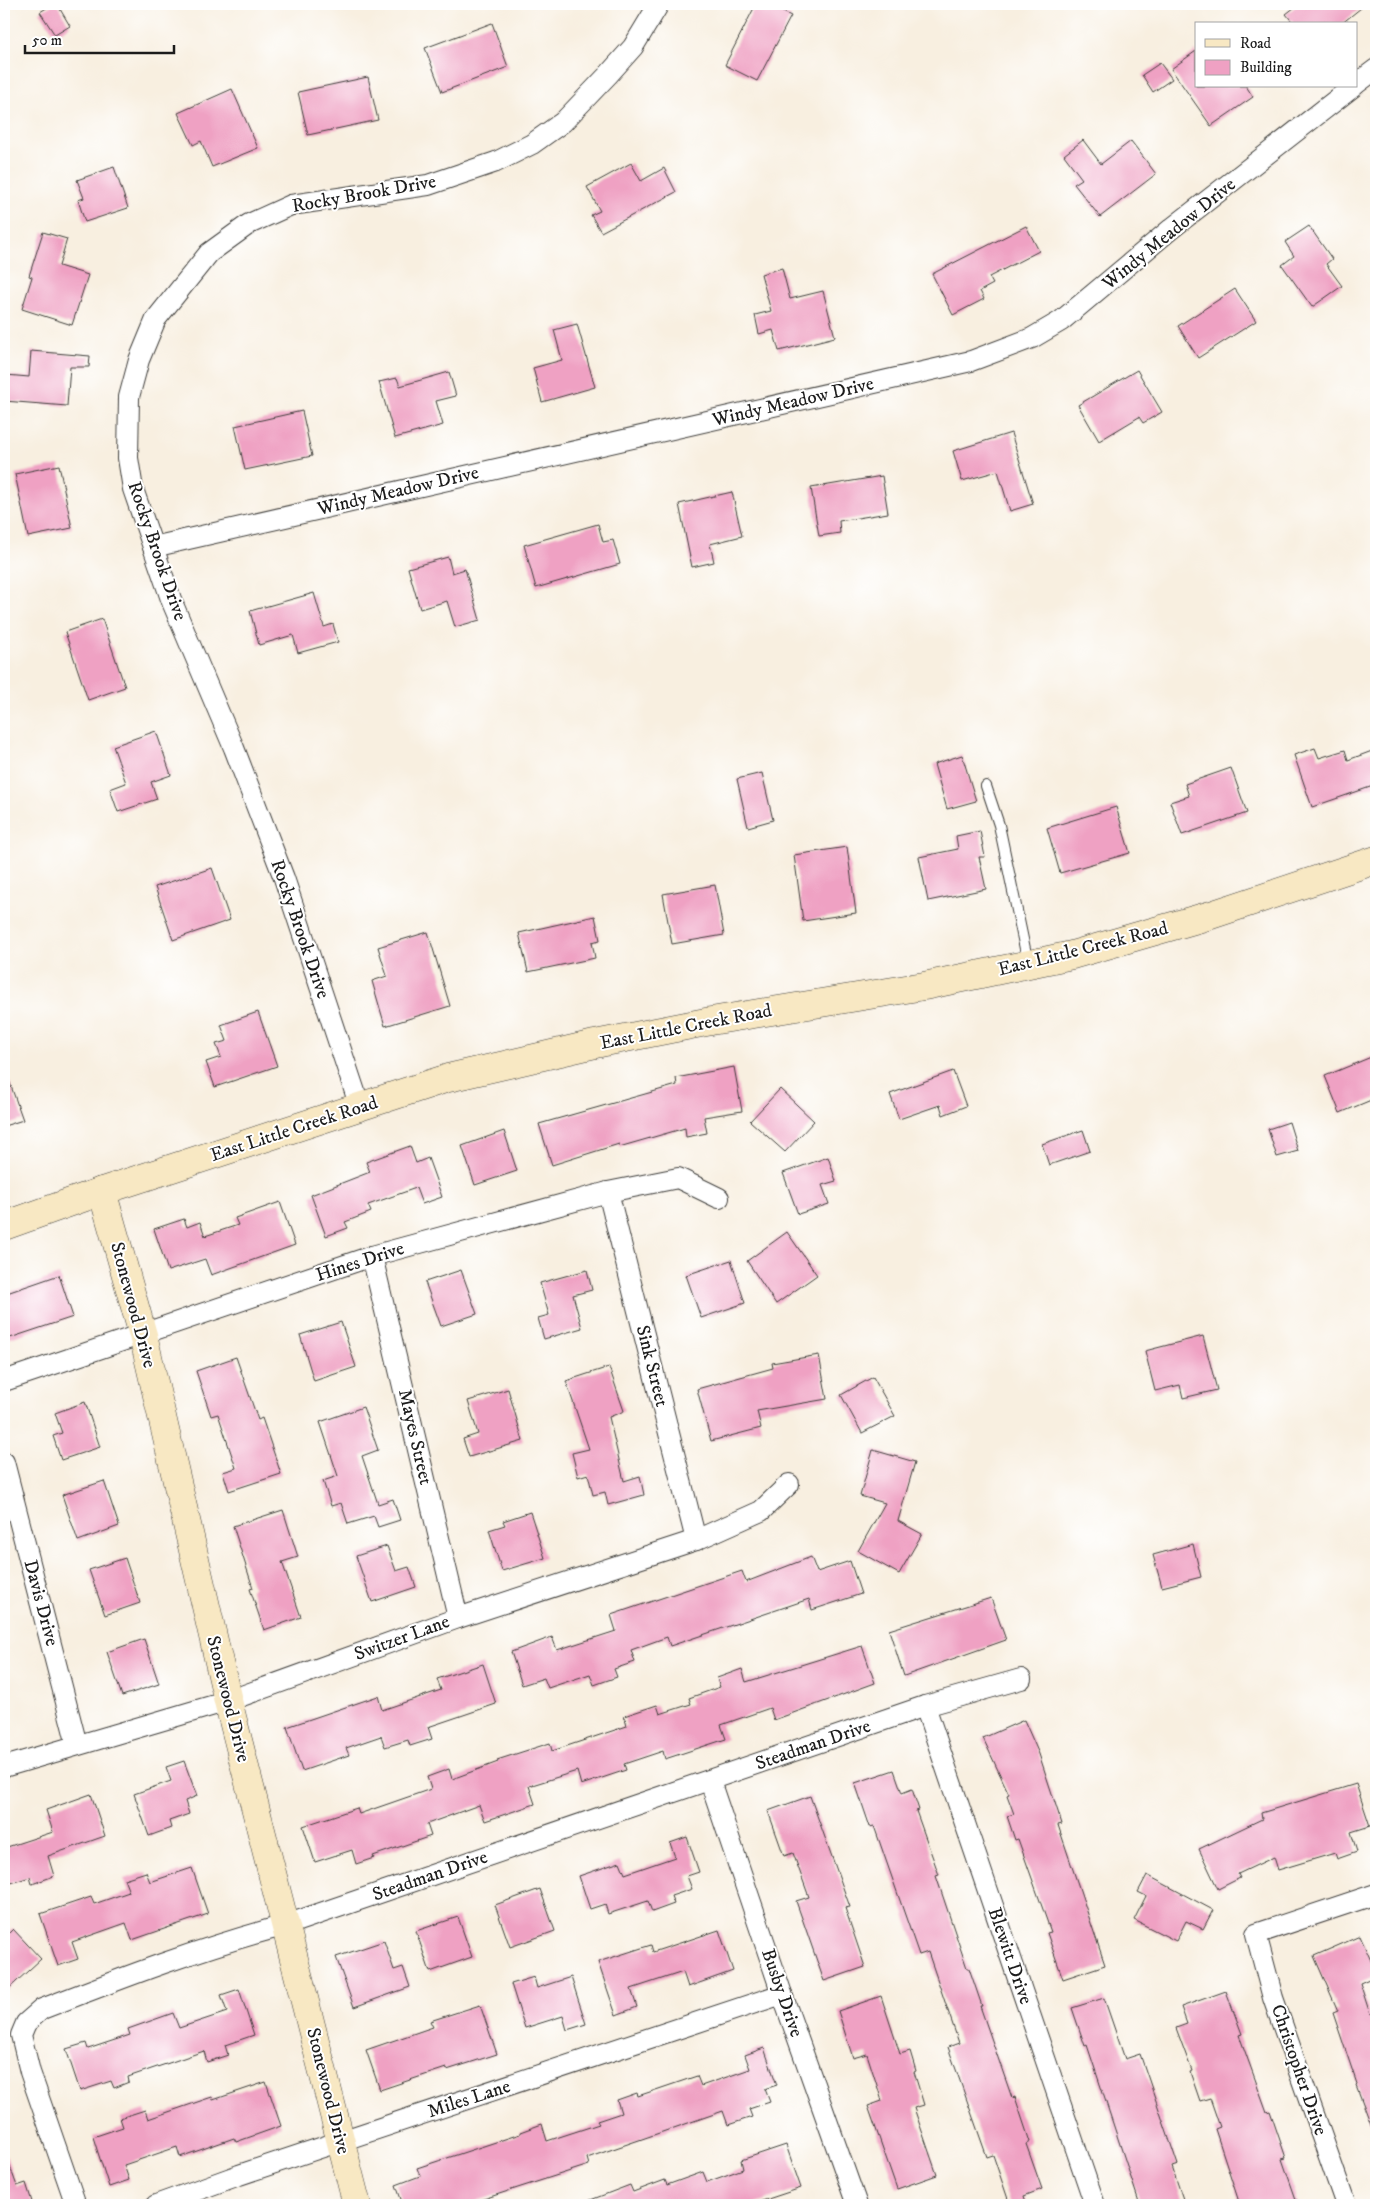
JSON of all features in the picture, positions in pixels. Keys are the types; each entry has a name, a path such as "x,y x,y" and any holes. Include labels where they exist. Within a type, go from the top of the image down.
{"street":[{"name":"Rocky Brook Drive","path":"360,1107 284,878 234,748 172,602 133,489 128,458 129,397 139,360 156,319 209,253 249,224 290,205 428,185 496,162 532,144 564,122 633,48 659,4"},
{"name":"Windy Meadow Drive","path":"1358,83 1376,69"},
{"name":"Windy Meadow Drive","path":"153,546 971,361 1032,338 1061,321 1171,230 1351,88"},
{"name":"East Little Creek Road","path":"4,1226 102,1191 448,1078 594,1044 711,1021 924,986 1072,956 1211,915 1376,860"},
{"name":"Hines Drive","path":"4,1381 372,1256 608,1192 678,1178 719,1198"},
{"name":"Stonewood Drive","path":"102,1191 143,1335 228,1701 357,2205"},
{"name":"Sink Street","path":"608,1192 696,1540"},
{"name":"Mayes Street","path":"372,1256 458,1618"},
{"name":"Davis Drive","path":"4,1462 77,1745"},
{"name":"Switzer Lane","path":"4,1767 228,1701 458,1618 696,1540 761,1511 789,1484"},
{"name":"Steadman Drive","path":"76,2205 30,2072 21,2035 26,2023 42,2009 155,1966 247,1935 286,1925 925,1706 1021,1679"},
{"name":"Blewitt Drive","path":"925,1706 1095,2205"},
{"name":"Busby Drive","path":"710,1781 782,1994 857,2205"},
{"name":"Christopher Drive","path":"1346,2205 1273,1998 1256,1934 1376,1894"},
{"name":"Miles Lane","path":"156,2205 341,2141 782,1994"}],"lane":[{"path":"986,786 999,826 1028,964"}],"building":[{"path":"53,4 57,4 70,26 55,35 40,12"},
{"path":"756,4 767,4 791,16 757,81 725,65"},
{"path":"1299,4 1366,4 1344,22 1292,22 1286,14"},
{"path":"492,23 508,67 442,92 425,48"},
{"path":"1195,52 1195,88 1247,88 1253,97 1211,126 1171,69"},
{"path":"1160,63 1172,79 1153,92 1142,75"},
{"path":"368,77 378,120 308,135 298,92"},
{"path":"232,89 258,148 212,167 201,141 193,145 178,113"},
{"path":"1083,140 1101,164 1131,141 1156,174 1100,217 1074,184 1082,179 1064,155"},
{"path":"631,163 641,181 664,168 676,192 601,232 591,215 600,211 587,187"},
{"path":"114,167 128,208 85,222 78,200 84,198 77,180"},
{"path":"1026,226 1039,251 989,277 993,284 980,291 984,299 953,315 932,274"},
{"path":"1309,226 1332,259 1326,264 1342,286 1312,307 1282,265 1294,256 1285,242"},
{"path":"43,232 67,239 59,266 88,275 72,325 22,309 32,277 29,276"},
{"path":"782,268 790,299 823,291 835,337 779,351 773,330 759,334 755,315 771,311 761,274"},
{"path":"1235,289 1256,321 1198,358 1178,326"},
{"path":"577,324 595,387 542,402 533,368 562,360 554,330"},
{"path":"31,351 90,356 89,367 70,367 67,406 4,401 6,375 29,377"},
{"path":"1137,370 1162,412 1143,423 1139,417 1099,441 1078,405"},
{"path":"449,372 456,396 436,401 443,425 395,438 379,382 397,378 400,386"},
{"path":"302,411 312,456 245,470 235,426"},
{"path":"1011,433 1033,504 1010,511 998,471 962,481 953,451"},
{"path":"59,465 72,528 28,537 15,474"},
{"path":"882,476 888,513 839,521 840,533 819,536 811,488"},
{"path":"732,492 742,536 710,544 714,562 692,567 679,504"},
{"path":"598,524 603,542 613,540 620,564 536,588 524,545"},
{"path":"448,557 452,573 465,569 480,620 455,627 447,601 420,609 408,568"},
{"path":"314,593 324,627 333,624 338,642 298,653 293,635 259,645 250,611"},
{"path":"102,619 125,687 88,700 65,632"},
{"path":"156,731 171,775 151,782 157,799 118,812 110,789 126,783 113,746"},
{"path":"1315,748 1319,758 1345,750 1348,760 1372,751 1376,764 1376,785 1312,807 1294,755"},
{"path":"962,755 976,801 947,809 934,764"},
{"path":"1231,768 1247,813 1182,835 1170,802 1189,796 1185,784"},
{"path":"762,773 773,820 748,827 737,779"},
{"path":"1116,807 1130,853 1060,873 1047,828"},
{"path":"980,831 985,857 979,857 986,889 928,901 919,857 958,849 956,836"},
{"path":"847,847 856,913 803,921 794,855"},
{"path":"212,868 230,920 173,940 155,887"},
{"path":"715,885 724,935 672,944 663,894"},
{"path":"595,916 600,940 592,942 595,958 528,972 519,933"},
{"path":"428,932 450,1006 385,1026 372,981 387,976 378,947"},
{"path":"258,1012 277,1066 215,1087 206,1062 221,1057 216,1044 227,1041 221,1025"},
{"path":"1376,1055 1376,1098 1340,1113 1325,1076"},
{"path":"734,1067 742,1111 704,1117 707,1133 686,1137 685,1128 619,1147 619,1144 552,1165 539,1124 677,1085 676,1078"},
{"path":"953,1071 966,1106 943,1115 940,1105 899,1119 890,1094"},
{"path":"6,1072 23,1120 4,1126 4,1073"},
{"path":"780,1089 814,1121 785,1152 750,1121"},
{"path":"1289,1122 1298,1151 1277,1157 1268,1129"},
{"path":"1083,1130 1090,1151 1049,1165 1042,1144"},
{"path":"504,1131 517,1171 475,1185 462,1146"},
{"path":"410,1146 416,1163 428,1158 442,1197 422,1204 416,1188 368,1205 371,1212 345,1222 348,1228 326,1236 311,1195 370,1172 366,1162"},
{"path":"828,1157 836,1181 822,1185 829,1204 798,1214 783,1173"},
{"path":"280,1202 295,1245 211,1275 205,1259 168,1271 154,1229 184,1219 187,1227 200,1222 205,1236 238,1225 235,1218"},
{"path":"787,1232 817,1275 776,1304 747,1261"},
{"path":"731,1260 745,1303 701,1318 686,1275"},
{"path":"461,1270 477,1314 441,1326 425,1282"},
{"path":"587,1270 592,1290 573,1295 582,1328 544,1339 538,1318 549,1315 540,1283"},
{"path":"59,1275 73,1317 4,1340 4,1294"},
{"path":"341,1322 356,1367 314,1381 300,1335"},
{"path":"1203,1336 1217,1390 1183,1398 1180,1385 1155,1391 1145,1351"},
{"path":"819,1355 827,1399 757,1411 761,1428 711,1441 697,1389 773,1368 772,1363"},
{"path":"236,1357 258,1420 262,1418 281,1474 229,1491 223,1472 236,1468 218,1414 211,1416 196,1371"},
{"path":"609,1367 624,1411 609,1417 624,1481 640,1476 644,1495 608,1505 605,1492 593,1495 588,1474 578,1477 572,1453 589,1449 566,1381"},
{"path":"873,1377 895,1416 862,1433 841,1395"},
{"path":"508,1389 523,1441 469,1457 463,1439 478,1434 468,1401"},
{"path":"85,1402 100,1447 61,1460 53,1436 62,1433 55,1413"},
{"path":"363,1407 378,1450 362,1456 378,1504 393,1499 400,1520 378,1527 374,1516 348,1524 341,1503 331,1506 323,1481 338,1476 320,1422"},
{"path":"873,1450 915,1462 898,1521 922,1534 899,1574 858,1551 885,1503 860,1496"},
{"path":"104,1481 119,1526 78,1541 62,1495"},
{"path":"283,1510 298,1557 282,1562 301,1617 264,1630 250,1589 253,1588 233,1526"},
{"path":"530,1512 545,1558 502,1571 489,1530 505,1525 503,1521"},
{"path":"1193,1544 1201,1577 1162,1587 1153,1555"},
{"path":"387,1546 396,1571 409,1567 416,1587 372,1602 356,1556"},
{"path":"811,1557 817,1572 850,1561 861,1594 812,1610 809,1599 670,1646 667,1637 631,1650 635,1662 614,1669 617,1677 594,1685 590,1674 548,1688 544,1678 522,1685 511,1652 552,1637 557,1650 616,1631 611,1615 742,1571 746,1582"},
{"path":"125,1558 140,1603 105,1615 89,1570"},
{"path":"991,1598 1006,1640 904,1676 889,1630"},
{"path":"144,1639 159,1684 122,1696 107,1652"},
{"path":"862,1646 875,1683 774,1720 770,1708 721,1725 726,1739 665,1759 663,1751 624,1764 626,1770 581,1785 577,1771 529,1786 535,1804 485,1821 479,1805 427,1824 431,1836 373,1856 374,1858 356,1864 352,1850 315,1862 303,1826 357,1808 359,1814 431,1789 427,1777 449,1769 452,1779 498,1762 497,1760 550,1743 552,1751 627,1726 624,1716 657,1705 660,1714 691,1704 689,1698 720,1687 717,1678 742,1669 746,1682"},
{"path":"483,1664 496,1704 428,1727 432,1739 410,1746 408,1740 385,1747 381,1736 346,1748 349,1755 302,1771 287,1727 378,1696 382,1710 441,1690 437,1679"},
{"path":"1024,1720 1039,1754 1062,1824 1058,1825 1105,1965 1063,1979 1047,1933 1051,1932 1018,1839 1015,1840 1007,1816 1014,1814 1007,1795 1009,1794 983,1738"},
{"path":"184,1761 197,1796 185,1801 189,1814 169,1821 171,1828 149,1836 134,1794 171,1781 166,1767"},
{"path":"894,1770 902,1793 912,1789 919,1810 916,1811 939,1875 936,1876 1012,2098 1015,2097 1030,2142 1026,2144 1042,2189 1024,2196 1027,2205 1010,2205 993,2155 987,2157 948,2047 959,2043 928,1952 919,1955 874,1826 870,1827 855,1783"},
{"path":"1356,1784 1370,1826 1351,1832 1357,1852 1337,1859 1335,1853 1278,1870 1274,1857 1238,1874 1240,1878 1218,1889 1199,1849 1262,1819 1261,1813"},
{"path":"91,1794 105,1836 48,1856 54,1876 32,1884 30,1877 8,1884 4,1872 4,1848 53,1832 46,1810"},
{"path":"810,1796 850,1907 845,1908 865,1967 824,1981 796,1901 809,1897 793,1853 784,1856 768,1811"},
{"path":"687,1837 699,1872 687,1876 692,1889 671,1896 674,1904 652,1912 648,1901 608,1914 605,1904 590,1909 579,1876 620,1862 625,1874 675,1857 670,1843"},
{"path":"192,1868 208,1914 132,1940 126,1923 72,1942 78,1959 58,1966 40,1914 91,1897 94,1904 129,1892 124,1879 146,1872 150,1882"},
{"path":"1147,1875 1213,1910 1203,1929 1186,1921 1176,1941 1134,1920 1146,1896 1138,1892"},
{"path":"540,1889 555,1931 510,1947 495,1905"},
{"path":"458,1917 472,1957 430,1972 416,1931"},
{"path":"13,1929 41,1959 4,1993 4,1938"},
{"path":"719,1930 733,1971 688,1987 683,1972 631,1989 637,2007 616,2015 598,1962 651,1945 653,1952"},
{"path":"1360,1936 1376,1972 1376,1976 1360,1983 1370,2014 1376,2011 1375,2135 1356,2085 1333,2013 1338,2011 1314,1956"},
{"path":"384,1941 394,1970 403,1967 410,1987 354,2007 336,1957"},
{"path":"534,1977 537,1988 571,1977 586,2024 567,2030 563,2016 525,2028 511,1984"},
{"path":"239,1989 254,2035 225,2045 228,2055 207,2062 204,2051 128,2077 129,2082 114,2088 111,2081 80,2091 66,2049 86,2043 88,2049 130,2035 128,2029 173,2013 179,2028 227,2012 221,1995"},
{"path":"1226,1991 1242,2034 1239,2035 1267,2112 1270,2111 1286,2158 1282,2159 1298,2205 1240,2205 1215,2129 1220,2127 1210,2098 1200,2101 1190,2072 1192,2071 1176,2028 1187,2024 1181,2007"},
{"path":"881,1996 900,2054 910,2051 924,2105 914,2108 937,2175 897,2189 868,2106 882,2101 867,2054 853,2058 838,2011"},
{"path":"1104,1998 1125,2059 1140,2054 1178,2165 1172,2167 1185,2205 1140,2205 1087,2045 1085,2046 1072,2008"},
{"path":"480,2005 497,2054 447,2070 446,2068 380,2090 366,2050 433,2027 430,2021"},
{"path":"764,2048 777,2085 765,2089 770,2102 749,2109 752,2117 728,2125 723,2111 587,2158 589,2165 465,2205 403,2205 396,2185 420,2176 417,2168 520,2134 520,2132 542,2124 547,2141 599,2124 597,2121 621,2113 617,2100 637,2093 638,2096 697,2076 701,2086 750,2069 745,2055"},
{"path":"266,2082 281,2126 236,2142 234,2138 180,2157 177,2147 124,2165 129,2180 109,2187 93,2137 123,2127 120,2118 145,2110 148,2119 212,2097 213,2100"},
{"path":"786,2145 801,2188 750,2205 580,2205 630,2185 633,2192 665,2180 667,2185 703,2172 707,2182 743,2169 741,2160"},
{"path":"6,2156 17,2186 26,2183 33,2205 4,2205 4,2157"}]}
